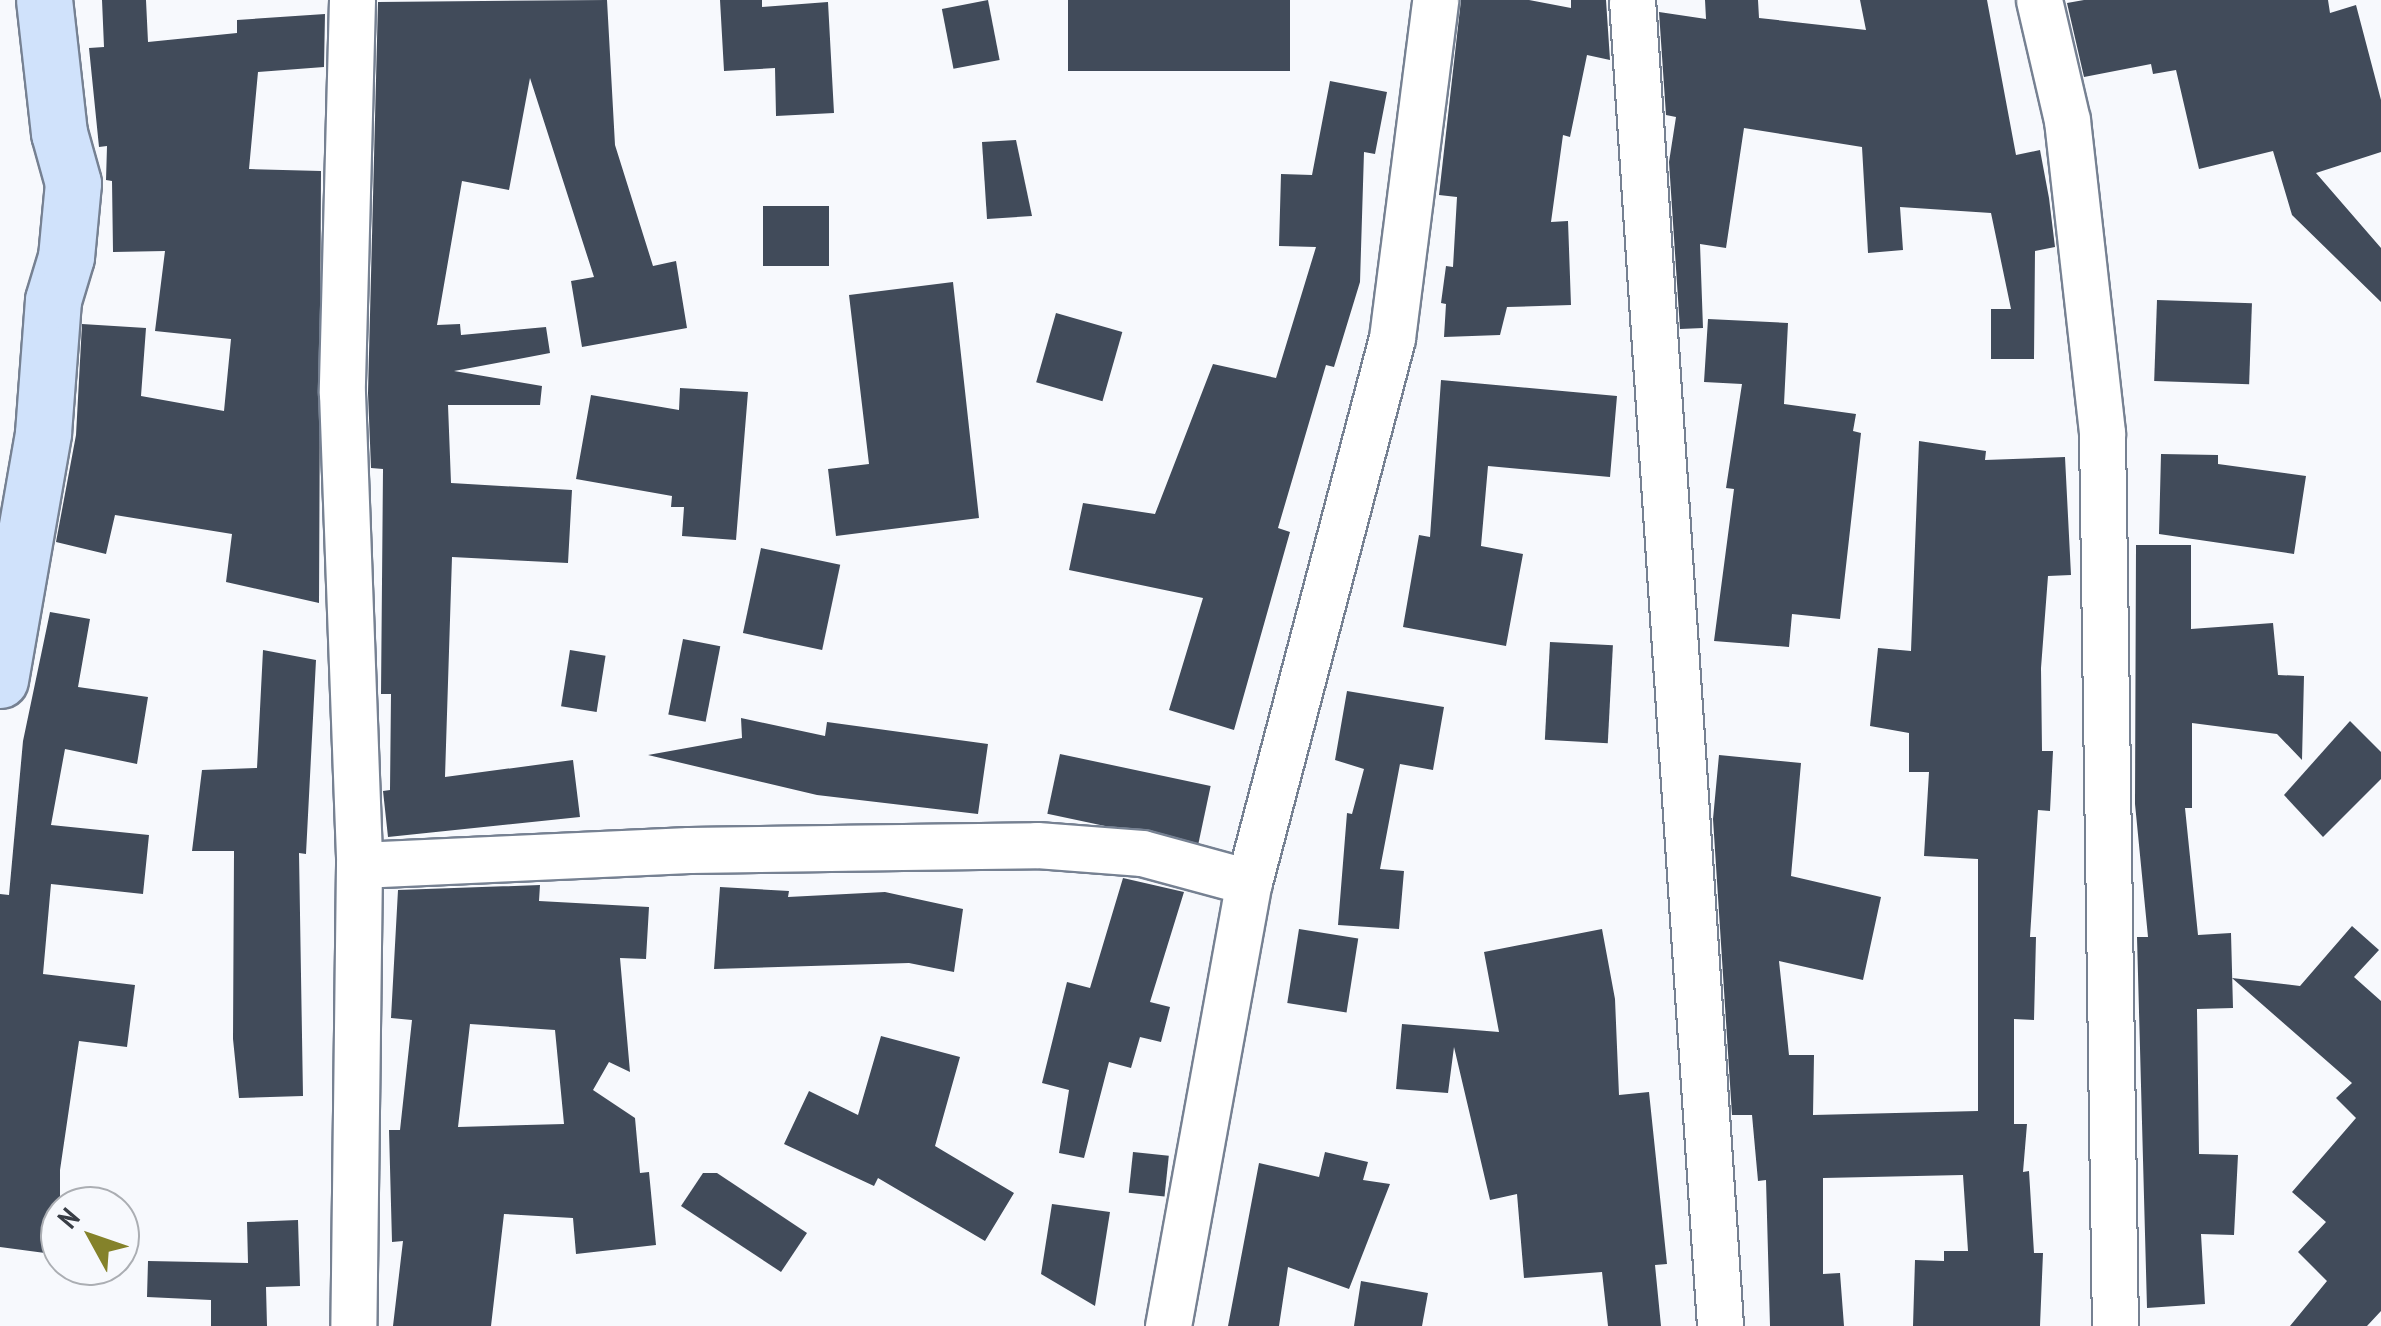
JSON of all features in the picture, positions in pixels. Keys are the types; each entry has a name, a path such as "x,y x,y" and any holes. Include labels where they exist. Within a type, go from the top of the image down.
{"main road":[{"path":"0,680 44,433 53,300 66,257 73,183 59,133 44,0"}],"street":[{"path":"352,0 342,393 359,865 353,1326"},
{"path":"1168,1326 1250,882 1392,338 1435,0"},
{"path":"1632,0 1720,1326"},
{"path":"2039,0 2067,120 2102,433 2115,1326"},
{"path":"359,865 689,850 1037,846 1142,853 1250,882"}],"building":[{"path":"102,0 146,0 148,42 237,33 237,20 325,14 324,67 258,72 249,169 321,171 319,603 226,582 232,534 115,515 106,554 56,542 76,435 82,324 146,328 141,396 224,411 231,339 155,331 165,251 113,252 112,181 106,180 107,146 99,147 89,48 104,47"},
{"path":"607,0 615,145 653,266 676,261 687,328 582,347 571,281 594,277 530,78 509,190 462,181 437,325 460,324 461,335 546,327 550,353 454,371 542,386 540,405 448,405 451,483 572,490 568,563 452,557 445,777 573,760 580,817 388,837 383,791 390,790 391,694 381,694 383,469 371,468 368,393 378,2"},
{"path":"720,0 762,0 762,7 828,2 834,113 776,116 775,68 724,71"},
{"path":"988,0 1000,60 954,69 942,9"},
{"path":"1068,0 1290,0 1290,71 1068,71"},
{"path":"1461,0 1529,0 1571,8 1571,0 1606,0 1610,60 1587,55 1570,137 1563,135 1551,222 1568,221 1571,305 1507,307 1500,335 1444,337 1446,304 1441,303 1446,266 1453,267 1457,197 1439,195"},
{"path":"1705,0 1758,0 1759,18 1866,30 1860,0 1987,0 2016,155 2040,150 2049,198 2055,247 2035,251 2034,359 1991,359 1991,309 2011,309 1991,213 1900,207 1903,250 1868,253 1862,147 1744,128 1726,248 1700,244 1703,328 1680,329 1669,162 1676,117 1666,115 1659,12 1706,19"},
{"path":"2328,0 2330,13 2356,5 2381,100 2381,152 2316,173 2381,248 2381,302 2292,215 2273,151 2199,169 2176,70 2153,74 2151,64 2084,77 2067,3"},
{"path":"1330,81 1387,92 1375,154 1364,152 1360,282 1334,367 1326,365 1278,528 1290,532 1234,730 1169,710 1203,598 1069,570 1083,503 1155,514 1213,364 1276,378 1316,247 1279,246 1281,174 1312,175"},
{"path":"1016,140 1032,216 987,219 982,142"},
{"path":"763,206 829,206 829,266 763,266"},
{"path":"953,282 979,518 836,536 828,469 869,464 849,295"},
{"path":"2157,300 2252,303 2249,384 2154,381"},
{"path":"1056,313 1122,332 1102,401 1036,382"},
{"path":"1708,319 1788,323 1784,404 1856,414 1853,431 1861,433 1840,619 1792,614 1789,647 1714,641 1734,489 1726,488 1742,384 1704,382"},
{"path":"1441,380 1617,396 1610,477 1488,466 1481,546 1523,554 1506,646 1403,627 1419,535 1430,537"},
{"path":"680,388 748,392 736,540 682,536 684,507 671,507 672,496 576,479 591,395 679,410"},
{"path":"1919,441 1986,451 1985,460 2065,457 2071,575 2048,576 2041,668 2042,751 2053,751 2050,811 2038,810 2030,937 2036,937 2034,1020 2014,1019 2014,1124 2027,1124 2023,1172 2029,1171 2034,1253 2043,1253 2040,1326 1913,1326 1915,1260 1944,1261 1944,1251 1968,1251 1963,1175 1823,1178 1823,1274 1840,1273 1844,1326 1770,1326 1766,1180 1758,1181 1752,1115 1732,1115 1713,819 1719,755 1801,763 1791,876 1881,897 1863,980 1779,961 1789,1055 1814,1055 1813,1115 1978,1111 1978,859 1924,856 1929,772 1909,772 1909,733 1870,726 1878,648 1911,651"},
{"path":"2161,454 2218,455 2218,464 2306,476 2294,554 2159,534"},
{"path":"2136,545 2191,545 2191,629 2273,623 2278,675 2304,676 2302,760 2277,734 2192,723 2192,808 2185,808 2198,935 2231,933 2233,1008 2197,1009 2199,1154 2238,1155 2234,1235 2201,1234 2205,1304 2147,1308 2137,937 2148,937 2135,804"},
{"path":"761,548 840,565 822,650 743,633"},
{"path":"50,612 90,619 78,687 148,697 137,764 65,749 51,825 149,835 143,894 51,884 43,974 135,985 127,1047 79,1041 60,1186 40,1186 40,1252 0,1247 0,894 9,895 23,741"},
{"path":"683,639 720,646 706,722 668,715"},
{"path":"1550,642 1613,645 1608,743 1545,740"},
{"path":"263,650 316,660 306,854 299,853 303,1096 239,1098 233,1039 234,851 192,851 202,770 257,768"},
{"path":"570,650 606,656 597,712 561,706"},
{"path":"1347,691 1444,707 1433,770 1400,764 1380,869 1404,871 1399,929 1338,925 1347,813 1352,814 1364,769 1335,760"},
{"path":"741,718 825,736 827,722 988,744 978,814 817,795 648,755 742,738"},
{"path":"2350,721 2381,752 2381,779 2323,837 2284,795"},
{"path":"1060,754 1211,786 1198,846 1047,814"},
{"path":"1123,878 1184,892 1150,1002 1170,1007 1161,1042 1140,1037 1131,1068 1109,1062 1084,1158 1059,1153 1069,1090 1042,1083 1067,982 1090,988"},
{"path":"540,885 539,901 649,907 646,959 620,958 630,1072 609,1062 593,1090 635,1118 640,1173 649,1172 656,1245 576,1254 573,1218 504,1214 491,1326 393,1326 403,1241 392,1242 389,1130 400,1130 412,1020 391,1018 398,890","holes":["470,1024 555,1030 564,1124 458,1127"]},
{"path":"720,887 789,891 788,897 885,892 963,909 954,972 909,963 714,969"},
{"path":"2352,926 2379,950 2354,977 2381,1001 2381,1311 2367,1326 2290,1326 2327,1281 2298,1252 2326,1222 2292,1192 2356,1118 2336,1098 2352,1083 2232,978 2300,986"},
{"path":"1299,929 1358,938 1347,1012 1287,1003"},
{"path":"1602,929 1615,999 1619,1095 1649,1092 1667,1264 1655,1265 1661,1326 1608,1326 1602,1272 1524,1278 1517,1194 1490,1200 1454,1047 1448,1093 1396,1089 1402,1024 1499,1032 1484,952"},
{"path":"881,1036 960,1057 935,1146 1014,1193 985,1241 878,1178 874,1186 784,1144 809,1091 858,1115"},
{"path":"1133,1152 1169,1156 1165,1197 1129,1193"},
{"path":"1325,1152 1368,1162 1363,1180 1390,1184 1349,1289 1288,1267 1279,1326 1228,1326 1259,1163 1319,1177"},
{"path":"703,1173 717,1173 807,1233 781,1272 681,1206"},
{"path":"1052,1204 1110,1212 1095,1306 1041,1274"},
{"path":"298,1220 300,1286 266,1287 267,1326 211,1326 211,1300 147,1297 148,1261 248,1263 247,1222"},
{"path":"1361,1281 1428,1293 1422,1326 1354,1326"}]}
